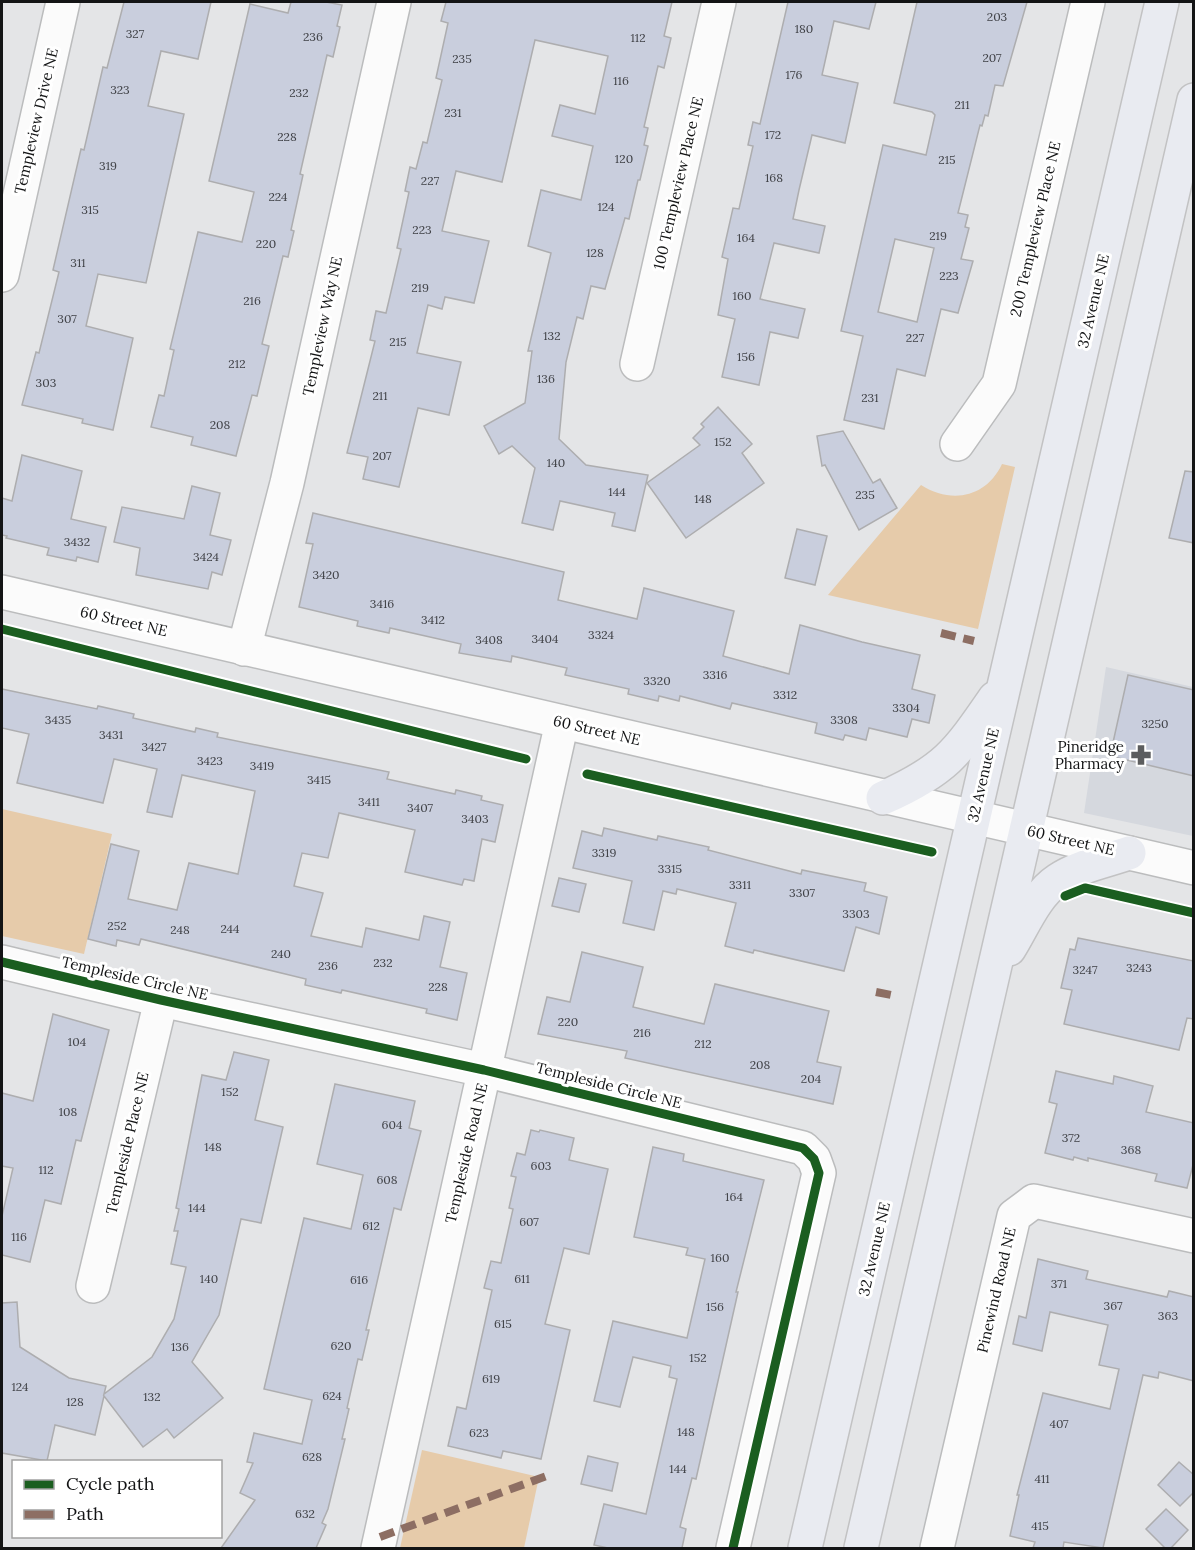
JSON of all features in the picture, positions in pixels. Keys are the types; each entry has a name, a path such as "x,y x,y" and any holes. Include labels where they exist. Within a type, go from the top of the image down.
{"main road":[{"name":"32 Avenue NE","path":"806,1548 1162,2"},
{"path":"861,1548 1194,100"},
{"path":"883,798 917,782 959,750 1004,684"},
{"path":"993,977 1038,899 1057,880 1082,868 1129,854"}],"street":[{"name":"Templeview Drive NE","path":"2,275 63,2"},
{"name":"Templeview Way NE","path":"244,649 287,483 393,2"},
{"name":"100 Templeview Place NE","path":"638,364 719,2"},
{"name":"200 Templeview Place NE","path":"957,444 999,384 1088,2"},
{"name":"60 Street NE","path":"2,592 883,798 1194,868"},
{"name":"Templeside Road NE","path":"378,1548 562,722"},
{"name":"Templeside Circle NE","path":"2,962 161,1000 484,1070 803,1148 814,1159 819,1173 733,1548"},
{"name":"Templeside Place NE","path":"93,1286 161,1000"},
{"name":"Pinewind Road NE","path":"937,1548 1014,1216 1034,1201 1194,1236"}],"shaded area":[{"path":"1002,464 1015,467 978,629 828,595 921,485 944,495 967,494 987,484"},
{"path":"1106,667 1193,687 1193,836 1084,813"},
{"path":"2,809 112,834 84,954 2,936"},
{"path":"422,1450 539,1477 524,1548 400,1548"}],"building":[{"path":"124,2 211,2 198,59 161,51 148,106 184,114 146,283 98,274 86,326 133,338 113,430 82,423 83,419 22,405 36,352 39,353 59,272 53,270 81,149 84,150 103,67 107,68"},
{"path":"291,2 326,2 342,5 337,26 340,27 333,57 327,55 300,174 303,175 291,230 294,231 288,257 283,256 262,344 269,346 257,396 252,395 236,456 191,445 193,437 151,427 159,395 164,396 174,350 170,349 198,232 242,242 254,192 209,181 250,4 288,13"},
{"path":"446,2 672,2 664,36 671,38 664,68 658,66 644,127 648,128 644,145 648,146 640,180 638,180 629,219 625,218 605,289 591,286 583,319 577,317 566,362 559,439 586,465 648,475 635,531 612,526 615,513 560,501 553,530 522,523 535,468 512,446 499,454 484,426 525,403 532,351 528,351 551,253 528,246 541,190 581,200 593,146 552,136 560,105 595,114 608,56 535,40 502,182 456,171 442,231 489,241 474,303 445,297 442,309 428,305 417,353 461,362 449,415 418,408 399,487 363,479 368,457 347,453 375,341 370,340 376,311 386,313 401,249 397,248 409,192 405,191 410,167 416,169 423,142 427,143 442,80 436,78 448,23 441,21"},
{"path":"788,2 876,2 869,29 834,21 822,75 858,83 845,143 812,135 799,190 793,219 825,226 819,253 774,243 760,299 805,309 798,338 770,332 759,385 722,377 735,319 718,315 728,259 722,257 733,208 739,209 753,146 748,145 753,122 760,124"},
{"path":"917,2 1027,2 1003,86 995,85 988,116 985,115 982,126 980,125 958,213 968,215 965,227 969,228 961,259 973,261 958,313 941,309 925,376 897,369 884,429 844,420 863,336 841,331 883,145 926,155 935,115 932,112 894,103","holes":["895,239 934,248 917,322 878,312"]},
{"path":"718,407 752,444 742,453 764,483 686,538 647,483 700,445 693,438 704,427 701,424"},
{"path":"843,431 873,483 880,479 897,508 859,530 825,465 822,466 817,436"},
{"path":"22,455 82,471 71,519 106,527 98,562 77,557 76,561 47,555 49,548 6,538 7,536 2,535 2,498 12,501"},
{"path":"1185,471 1194,472 1194,543 1169,538"},
{"path":"192,486 220,493 210,535 231,540 222,575 212,572 208,589 136,575 140,548 114,542 122,507 184,519"},
{"path":"313,513 564,572 558,600 637,619 644,588 734,611 723,656 789,674 800,625 920,655 912,689 935,695 929,723 912,719 907,737 869,728 866,740 845,735 843,740 815,733 817,723 732,703 730,709 680,696 679,701 659,696 658,701 628,694 629,689 565,675 567,668 512,656 511,662 459,653 461,644 390,628 389,633 357,626 358,621 299,607 313,544 306,543"},
{"path":"797,529 827,536 815,585 785,578"},
{"path":"1128,675 1194,690 1194,776 1110,756"},
{"path":"2,689 97,709 98,706 134,714 133,718 195,732 196,728 218,733 217,737 389,772 387,779 455,794 456,790 482,796 481,800 503,805 495,842 482,839 474,881 464,879 462,885 405,872 415,830 339,813 328,858 302,853 294,886 323,893 311,936 362,947 366,928 419,940 424,916 450,922 440,967 467,973 457,1020 426,1013 427,1009 342,990 341,993 305,985 306,979 141,939 139,945 117,940 116,946 88,939 111,844 139,851 128,899 177,910 189,863 238,874 255,791 182,775 172,817 147,812 157,769 114,759 103,803 17,783 29,734 2,728"},
{"path":"604,828 657,840 658,836 709,847 708,850 801,874 802,870 866,883 864,891 887,897 879,934 856,927 844,971 754,950 753,953 725,946 736,903 677,889 676,894 663,891 654,930 623,923 632,881 573,868 582,831 602,836"},
{"path":"559,878 586,884 579,912 552,906"},
{"path":"1078,938 1194,961 1194,1019 1187,1018 1179,1050 1064,1024 1072,990 1061,988 1070,949 1075,950"},
{"path":"582,952 643,967 633,1007 704,1024 715,984 829,1011 817,1062 841,1067 833,1104 625,1058 627,1051 538,1034 547,997 570,1002"},
{"path":"53,1014 109,1030 81,1141 76,1140 61,1204 45,1200 30,1262 2,1255 2,1216 13,1168 2,1166 2,1093 33,1101"},
{"path":"234,1052 269,1060 255,1120 283,1127 261,1223 241,1219 219,1315 192,1362 223,1398 174,1438 167,1429 143,1447 104,1396 95,1435 55,1425 47,1460 2,1453 2,1303 17,1302 20,1347 69,1378 106,1386 104,1394 152,1357 174,1319 186,1267 171,1264 178,1231 174,1231 179,1209 176,1208 202,1075 226,1080"},
{"path":"1056,1071 1113,1084 1114,1076 1153,1086 1146,1112 1194,1123 1194,1161 1187,1188 1155,1181 1157,1174 1088,1158 1088,1161 1074,1157 1073,1160 1045,1153 1057,1104 1049,1102"},
{"path":"335,1084 415,1101 409,1128 421,1131 401,1210 394,1208 366,1330 369,1330 362,1360 358,1359 347,1408 349,1409 342,1439 345,1439 328,1509 322,1523 326,1525 316,1548 221,1548 255,1500 240,1493 253,1463 247,1462 254,1433 302,1444 312,1400 264,1389 304,1218 351,1229 363,1175 317,1164"},
{"path":"531,1130 574,1138 569,1160 608,1169 589,1254 564,1248 545,1324 570,1330 541,1459 503,1451 501,1458 448,1446 457,1407 466,1409 492,1290 484,1288 491,1261 501,1263 513,1209 509,1208 516,1177 511,1176 517,1153 525,1155"},
{"path":"653,1147 684,1154 683,1161 764,1180 736,1292 738,1292 696,1479 692,1478 680,1527 686,1529 682,1548 608,1548 594,1545 604,1504 646,1514 677,1379 669,1377 671,1366 633,1357 620,1407 594,1401 613,1321 687,1338 705,1259 686,1255 688,1248 634,1237"},
{"path":"1038,1259 1088,1271 1086,1279 1167,1297 1169,1291 1194,1297 1194,1381 1159,1372 1158,1378 1143,1375 1103,1548 1064,1542 1063,1548 1033,1548 1035,1542 1010,1536 1019,1495 1017,1495 1043,1393 1110,1409 1119,1369 1099,1365 1108,1325 1050,1312 1042,1351 1013,1344 1019,1316 1026,1318"},
{"path":"588,1456 618,1463 612,1491 581,1484"},
{"path":"1179,1462 1194,1475 1194,1492 1180,1506 1158,1485"},
{"path":"1166,1509 1188,1530 1171,1548 1165,1548 1146,1529"}],"marked path":[{"path":"941,633 974,641"},
{"path":"876,992 891,995"},
{"path":"380,1537 552,1474"}],"cycle path":[{"path":"2,629 526,759"},
{"path":"587,774 932,852"},
{"path":"1065,896 1085,888 1194,913"},
{"path":"2,962 161,1000 484,1070 803,1148 814,1159 819,1173 733,1548"}],"place":[{"name":"Pineridge Pharmacy","path":"1141,755"}]}
